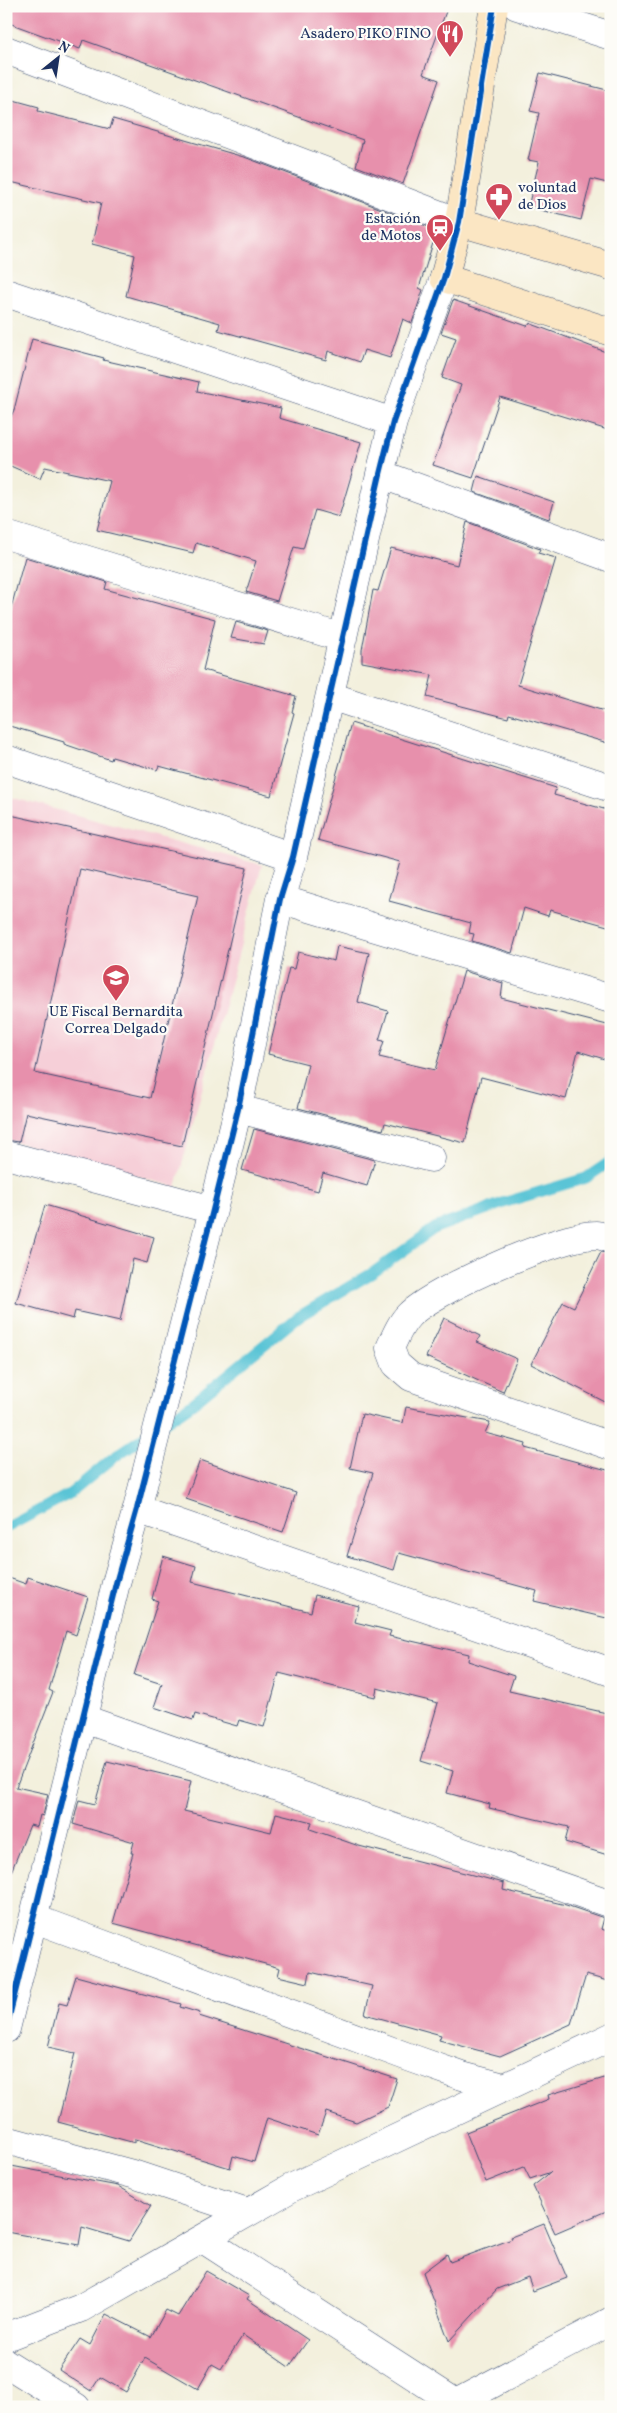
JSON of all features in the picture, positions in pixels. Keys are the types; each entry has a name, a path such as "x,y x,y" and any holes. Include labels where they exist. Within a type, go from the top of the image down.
{"street":[{"path":"6,2029 35,1919 116,1583 137,1509 238,1109 280,899 293,857 393,422 444,278 459,222 494,6"},
{"path":"517,6 611,36"},
{"path":"6,50 459,222 611,266"},
{"path":"444,278 611,332"},
{"path":"6,293 393,422"},
{"path":"380,474 611,558"},
{"path":"6,535 343,638"},
{"path":"330,696 611,788"},
{"path":"6,759 293,857"},
{"path":"280,899 611,999"},
{"path":"238,1109 431,1158"},
{"path":"6,1155 213,1210"},
{"path":"611,1239 597,1235 547,1245 435,1295 408,1316 396,1333 390,1348 396,1364 411,1377 611,1446"},
{"path":"137,1509 611,1672"},
{"path":"84,1720 611,1904"},
{"path":"35,1919 411,2058 462,2076 504,2087"},
{"path":"6,2337 81,2308 291,2188 611,2037"},
{"path":"6,2140 136,2175 247,2212"},
{"path":"203,2239 459,2405 611,2321"},
{"path":"6,2363 76,2407"}],"shaded area":[{"name":"UE Fiscal Bernardita Correa Delgado","path":"6,796 262,865 176,1187 6,1139"}],"building":[{"path":"6,6 448,6 423,74 439,80 403,184 356,166 363,140 83,40 80,49 6,22"},
{"path":"540,73 611,91 611,184 591,179 581,220 528,207 539,162 528,160 539,113 530,111"},
{"path":"6,98 39,107 38,111 110,129 113,119 247,158 437,230 419,288 423,290 412,323 403,319 390,358 364,350 360,362 328,351 326,360 218,330 220,323 126,296 135,255 92,244 101,203 6,181"},
{"path":"453,300 527,326 529,323 611,354 611,431 500,397 473,478 433,465 461,385 442,378 456,338 441,333"},
{"path":"32,339 104,358 103,360 199,382 197,391 281,408 279,418 361,442 339,517 315,510 303,549 294,547 277,601 246,592 256,561 196,543 193,553 97,530 110,481 45,467 40,479 6,464 6,427 14,410"},
{"path":"478,476 554,502 549,519 474,492"},
{"path":"467,522 540,549 538,553 556,558 518,685 611,713 611,744 509,714 508,718 427,697 432,675 362,662 362,650 373,590 378,591 391,548 457,565"},
{"path":"25,557 107,582 105,589 215,619 203,670 296,696 292,712 294,713 271,796 159,766 157,770 112,757 111,760 64,744 64,742 6,725 6,626"},
{"path":"236,622 268,631 264,644 231,638"},
{"path":"351,723 556,788 554,795 611,811 611,927 550,910 548,916 524,908 512,953 472,941 474,934 469,933 471,923 389,901 400,862 318,840"},
{"path":"6,814 247,868 182,1146 26,1113 19,1142 6,1140","holes":["80,869 198,896 150,1098 35,1073"]},
{"path":"337,946 369,953 358,1002 388,1011 379,1040 384,1041 379,1057 435,1070 464,971 503,983 501,998 611,1026 611,1061 578,1051 566,1099 481,1077 465,1143 385,1123 383,1130 298,1108 308,1064 268,1054 289,968 294,969 298,952 334,961"},
{"path":"254,1129 375,1160 367,1186 323,1173 318,1191 242,1170"},
{"path":"45,1205 154,1237 147,1263 133,1259 120,1321 75,1311 73,1319 16,1303"},
{"path":"601,1252 611,1254 611,1405 531,1364 563,1302 574,1307"},
{"path":"444,1318 480,1336 477,1342 517,1359 503,1392 426,1357"},
{"path":"406,1407 490,1422 485,1433 526,1444 525,1448 611,1471 611,1619 534,1601 537,1591 399,1553 394,1570 347,1556 373,1473 350,1468 362,1414 403,1423"},
{"path":"200,1460 296,1493 283,1532 186,1499"},
{"path":"163,1556 196,1566 192,1582 311,1612 315,1595 359,1606 355,1622 391,1631 389,1636 469,1654 468,1661 514,1676 509,1691 611,1714 611,1856 565,1842 569,1827 489,1808 490,1804 447,1793 453,1771 421,1761 438,1703 377,1688 375,1697 279,1673 264,1727 239,1720 237,1726 195,1714 193,1720 154,1707 162,1684 134,1675 158,1601 152,1599"},
{"path":"6,1577 26,1584 28,1577 88,1597 76,1635 66,1631 49,1690 53,1692 16,1787 48,1794 43,1816 40,1815 37,1827 30,1825 7,1882"},
{"path":"107,1761 191,1781 184,1811 271,1832 276,1813 312,1822 310,1829 359,1846 504,1883 503,1890 566,1905 604,1918 601,1929 611,1932 611,1982 586,1975 571,2024 500,2056 439,2040 441,2035 365,2014 372,1986 310,1972 308,1983 278,1976 280,1968 113,1923 133,1853 131,1853 134,1842 73,1824 79,1800 95,1804"},
{"path":"76,1976 181,2004 180,2007 200,2013 199,2016 397,2079 388,2107 356,2122 326,2112 318,2135 267,2118 254,2162 233,2156 230,2168 135,2139 135,2143 58,2122 75,2053 48,2047 59,2003 67,2005"},
{"path":"611,2076 611,2209 555,2233 533,2186 551,2172 530,2179 524,2167 486,2182 466,2132 549,2099 548,2095"},
{"path":"6,2165 118,2186 151,2206 129,2241 82,2227 79,2245 6,2232"},
{"path":"544,2224 567,2278 533,2291 528,2277 497,2289 449,2341 423,2272 447,2254 450,2262 512,2239 511,2237"},
{"path":"206,2271 249,2296 247,2299 308,2340 289,2367 243,2335 221,2369 212,2364 198,2389 145,2358 126,2392 100,2377 91,2391 59,2370 80,2339 90,2345 106,2314 151,2337 166,2310 178,2316"}],"waterway":[{"path":"6,1528 71,1493 113,1458 192,1404 298,1317 374,1272 435,1228 506,1202 586,1178 611,1161"}],"cycle path":[{"path":"6,2029 116,1583 137,1509 238,1109 280,899 293,857 393,422 444,278 459,222 494,6"}],"place":[{"name":"Asadero PIKO FINO","path":"450,58"},
{"name":"voluntad de Dios","path":"499,221"},
{"name":"Estación de Motos","path":"440,252"},
{"name":"UE Fiscal Bernardita Correa Delgado","path":"116,1002"}]}
